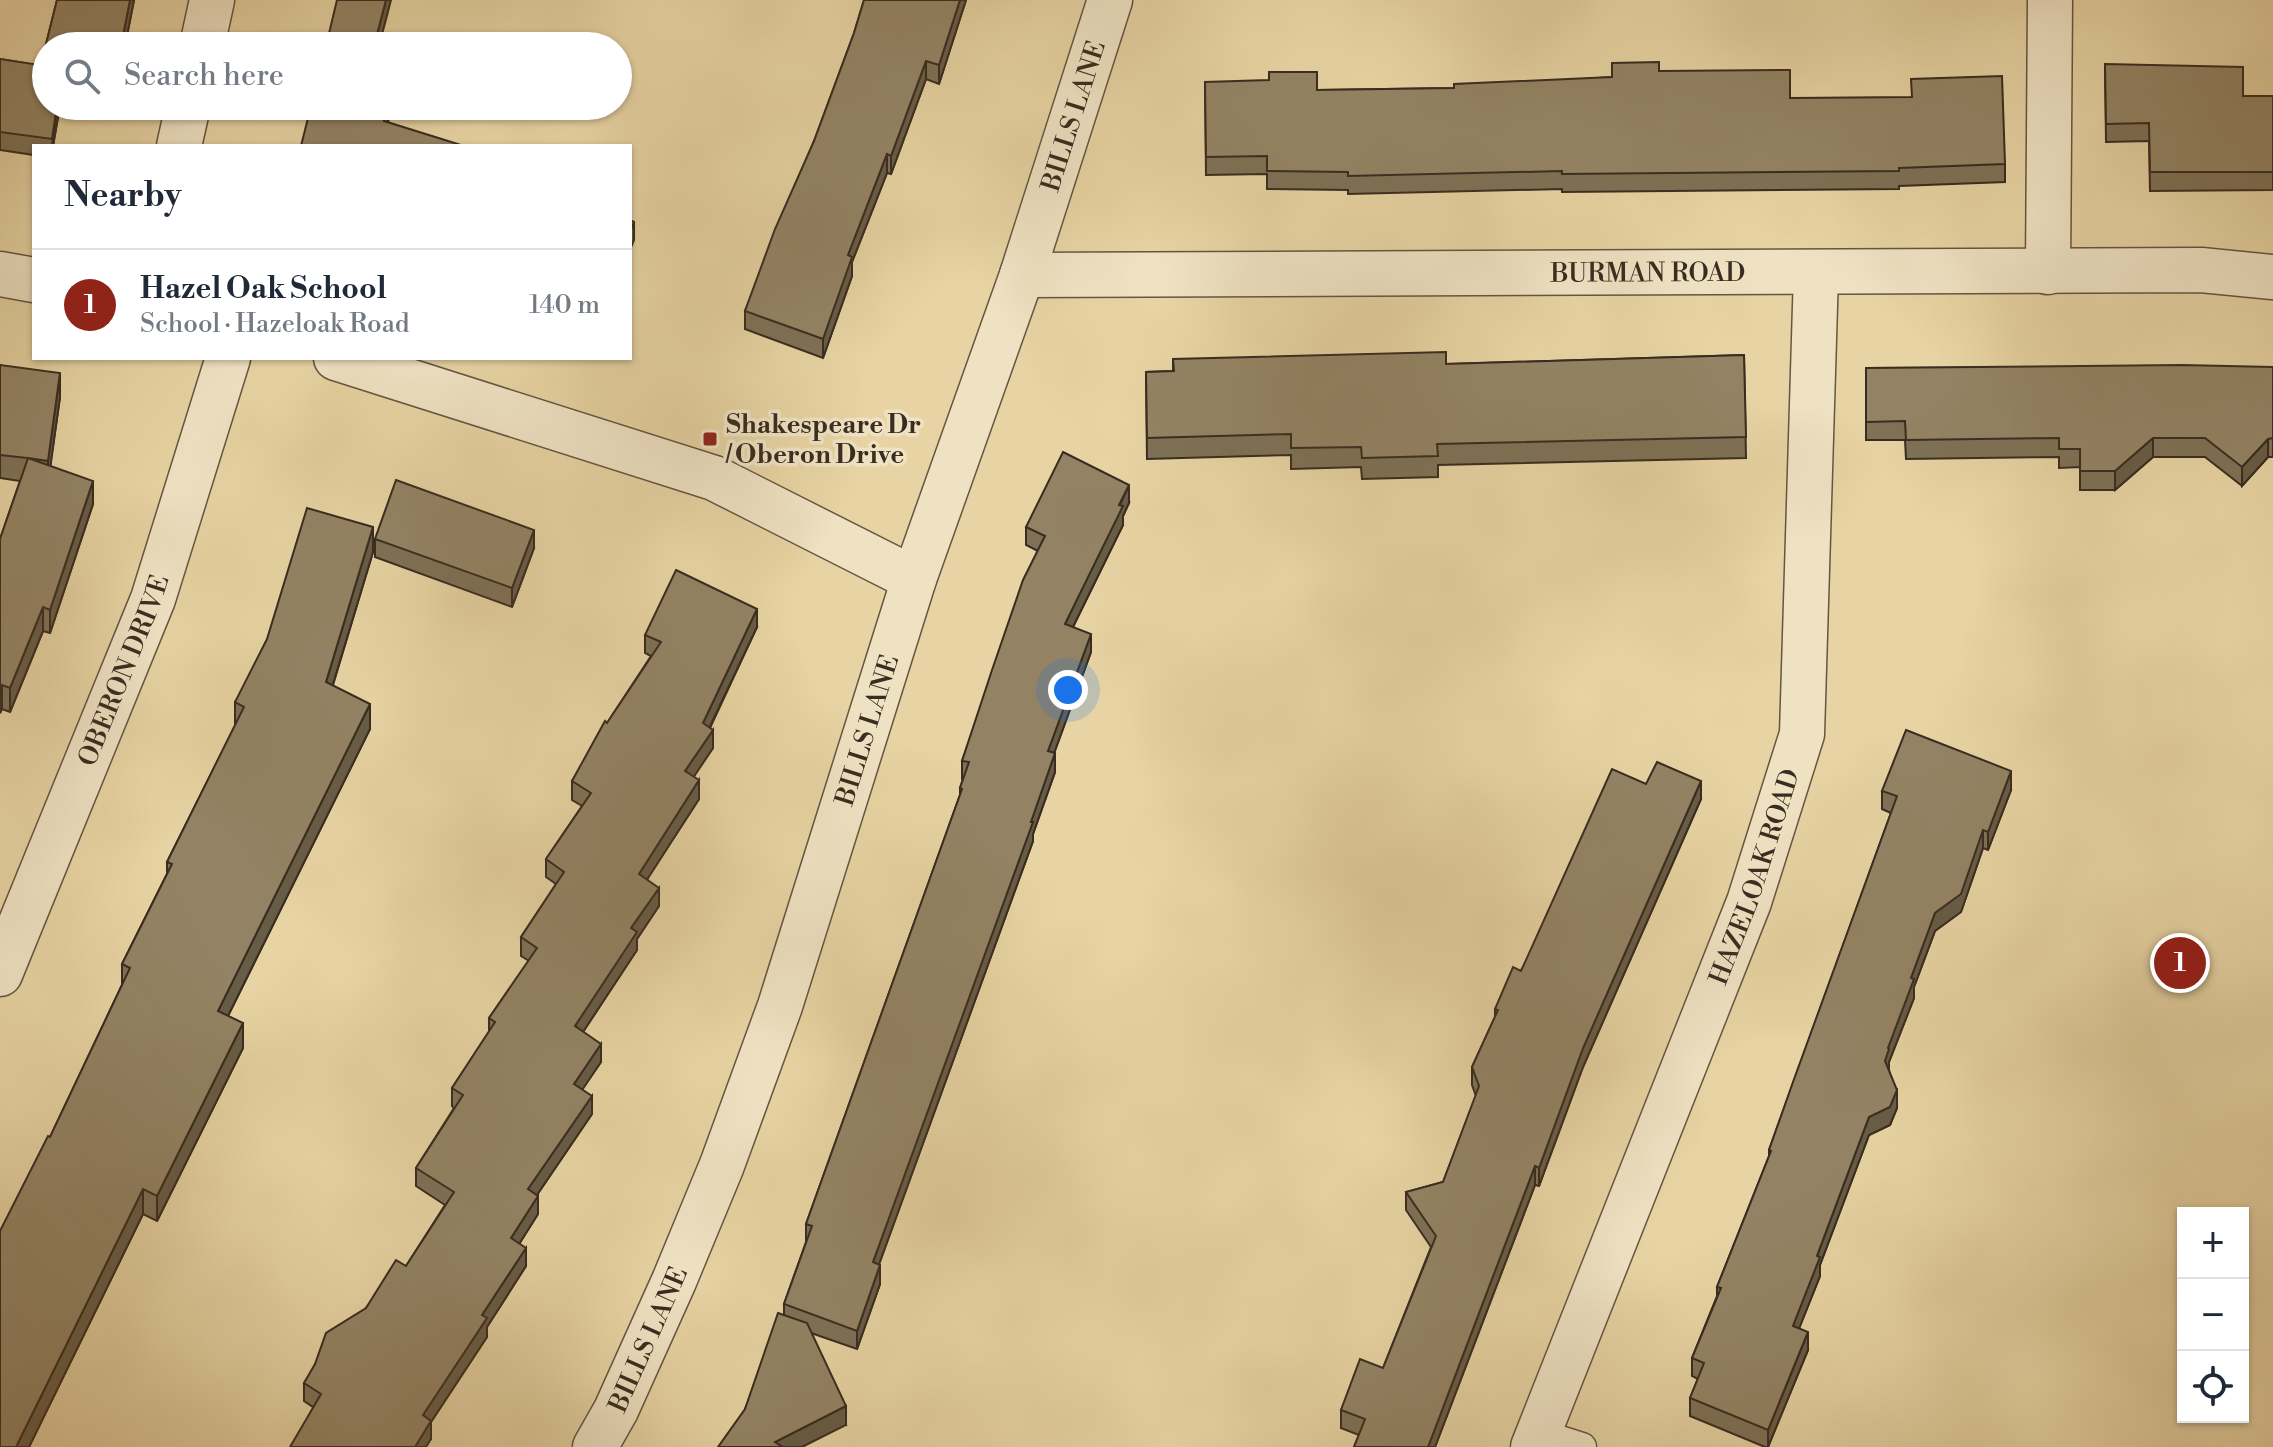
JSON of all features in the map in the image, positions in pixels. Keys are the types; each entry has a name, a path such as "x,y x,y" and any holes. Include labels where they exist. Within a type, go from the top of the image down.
{"street":[{"path":"205,32 212,0"},
{"name":"BILLS LANE","path":"595,1447 642,1353 722,1165 780,1006 914,579 1022,275 1110,0"},
{"path":"2048,272 2050,0"},
{"path":"179,144 185,120"},
{"name":"BURMAN ROAD","path":"1022,275 2201,270 2273,277"},
{"name":"HAZELOAK ROAD","path":"1536,1440 1749,902 1802,734 1816,273"},
{"path":"0,274 32,280"},
{"name":"OBERON DRIVE","path":"0,974 153,599 227,360"},
{"path":"342,360 714,478 914,579"}],"lane":[{"path":"1536,1440 1582,1447"}],"building":[{"path":"57,0 130,0 124,32 49,32"},
{"path":"337,0 386,0 378,32 329,32"},
{"path":"864,0 960,0 939,65 926,61 891,156 887,154 848,255 852,257 823,339 745,311 775,229 814,141"},
{"path":"0,59 32,64 32,120 55,120 52,139 0,132"},
{"path":"1659,62 1659,71 1790,70 1790,98 1912,97 1911,79 2002,76 2005,164 1899,168 1899,171 1562,174 1562,171 1348,176 1348,172 1267,171 1267,156 1206,157 1205,82 1269,80 1269,72 1317,72 1317,90 1454,88 1454,84 1612,77 1612,63"},
{"path":"2105,64 2243,67 2243,96 2273,96 2273,172 2150,172 2149,123 2106,124"},
{"path":"308,120 384,120 458,144 302,144"},
{"path":"1446,352 1446,364 1744,355 1746,437 1437,444 1438,456 1362,458 1361,447 1291,448 1291,434 1147,438 1146,372 1174,371 1173,359"},
{"path":"0,365 60,373 48,461 0,455"},
{"path":"2273,367 2273,438 2268,439 2242,467 2205,438 2153,438 2115,471 2080,471 2080,449 2059,449 2059,438 1906,440 1905,421 1866,422 1866,368"},
{"path":"1063,452 1129,485 1119,505 1123,506 1065,624 1091,634 1048,751 1055,753 1033,822 873,1262 880,1265 857,1331 784,1304 812,1226 806,1224 962,789 969,762 962,761 992,670 1023,580 1045,536 1026,527"},
{"path":"28,458 93,481 50,610 43,607 10,688 2,685 0,690 0,539"},
{"path":"396,480 534,530 512,588 375,539"},
{"path":"307,508 373,527 326,682 370,704 218,1011 243,1023 157,1196 143,1189 16,1447 0,1447 0,1231 50,1137 130,968 122,964 172,864 167,862 244,707 235,702 267,639"},
{"path":"676,570 757,609 703,723 713,730 685,771 699,780 639,874 659,888 631,928 637,932 575,1026 601,1044 574,1084 592,1096 528,1189 538,1196 511,1238 526,1248 482,1315 487,1318 423,1415 431,1421 415,1447 290,1447 321,1394 304,1383 315,1364 326,1333 366,1308 396,1260 406,1266 454,1192 416,1168 463,1095 452,1088 495,1022 489,1018 537,948 521,937 564,872 546,859 591,793 572,781 605,721 607,723 661,642 645,635"},
{"path":"1906,730 2011,771 1988,832 1983,830 1961,894 1935,913 1911,978 1914,979 1885,1061 1897,1090 1890,1107 1869,1117 1793,1326 1808,1332 1768,1430 1690,1398 1704,1363 1692,1358 1771,1151 1897,796 1882,791"},
{"path":"1657,762 1701,781 1583,1048 1539,1168 1535,1166 1428,1447 1354,1447 1365,1419 1341,1410 1360,1359 1383,1368 1436,1236 1406,1192 1443,1182 1479,1086 1472,1067 1498,1010 1495,1009 1513,967 1521,971 1612,769 1646,784"},
{"path":"778,1313 807,1323 846,1406 775,1442 783,1447 718,1447 745,1409"}],"place":[{"name":"Shakespeare Dr / Oberon Drive","path":"710,439"},
{"name":"Hazel Oak School","path":"2180,963"}]}
